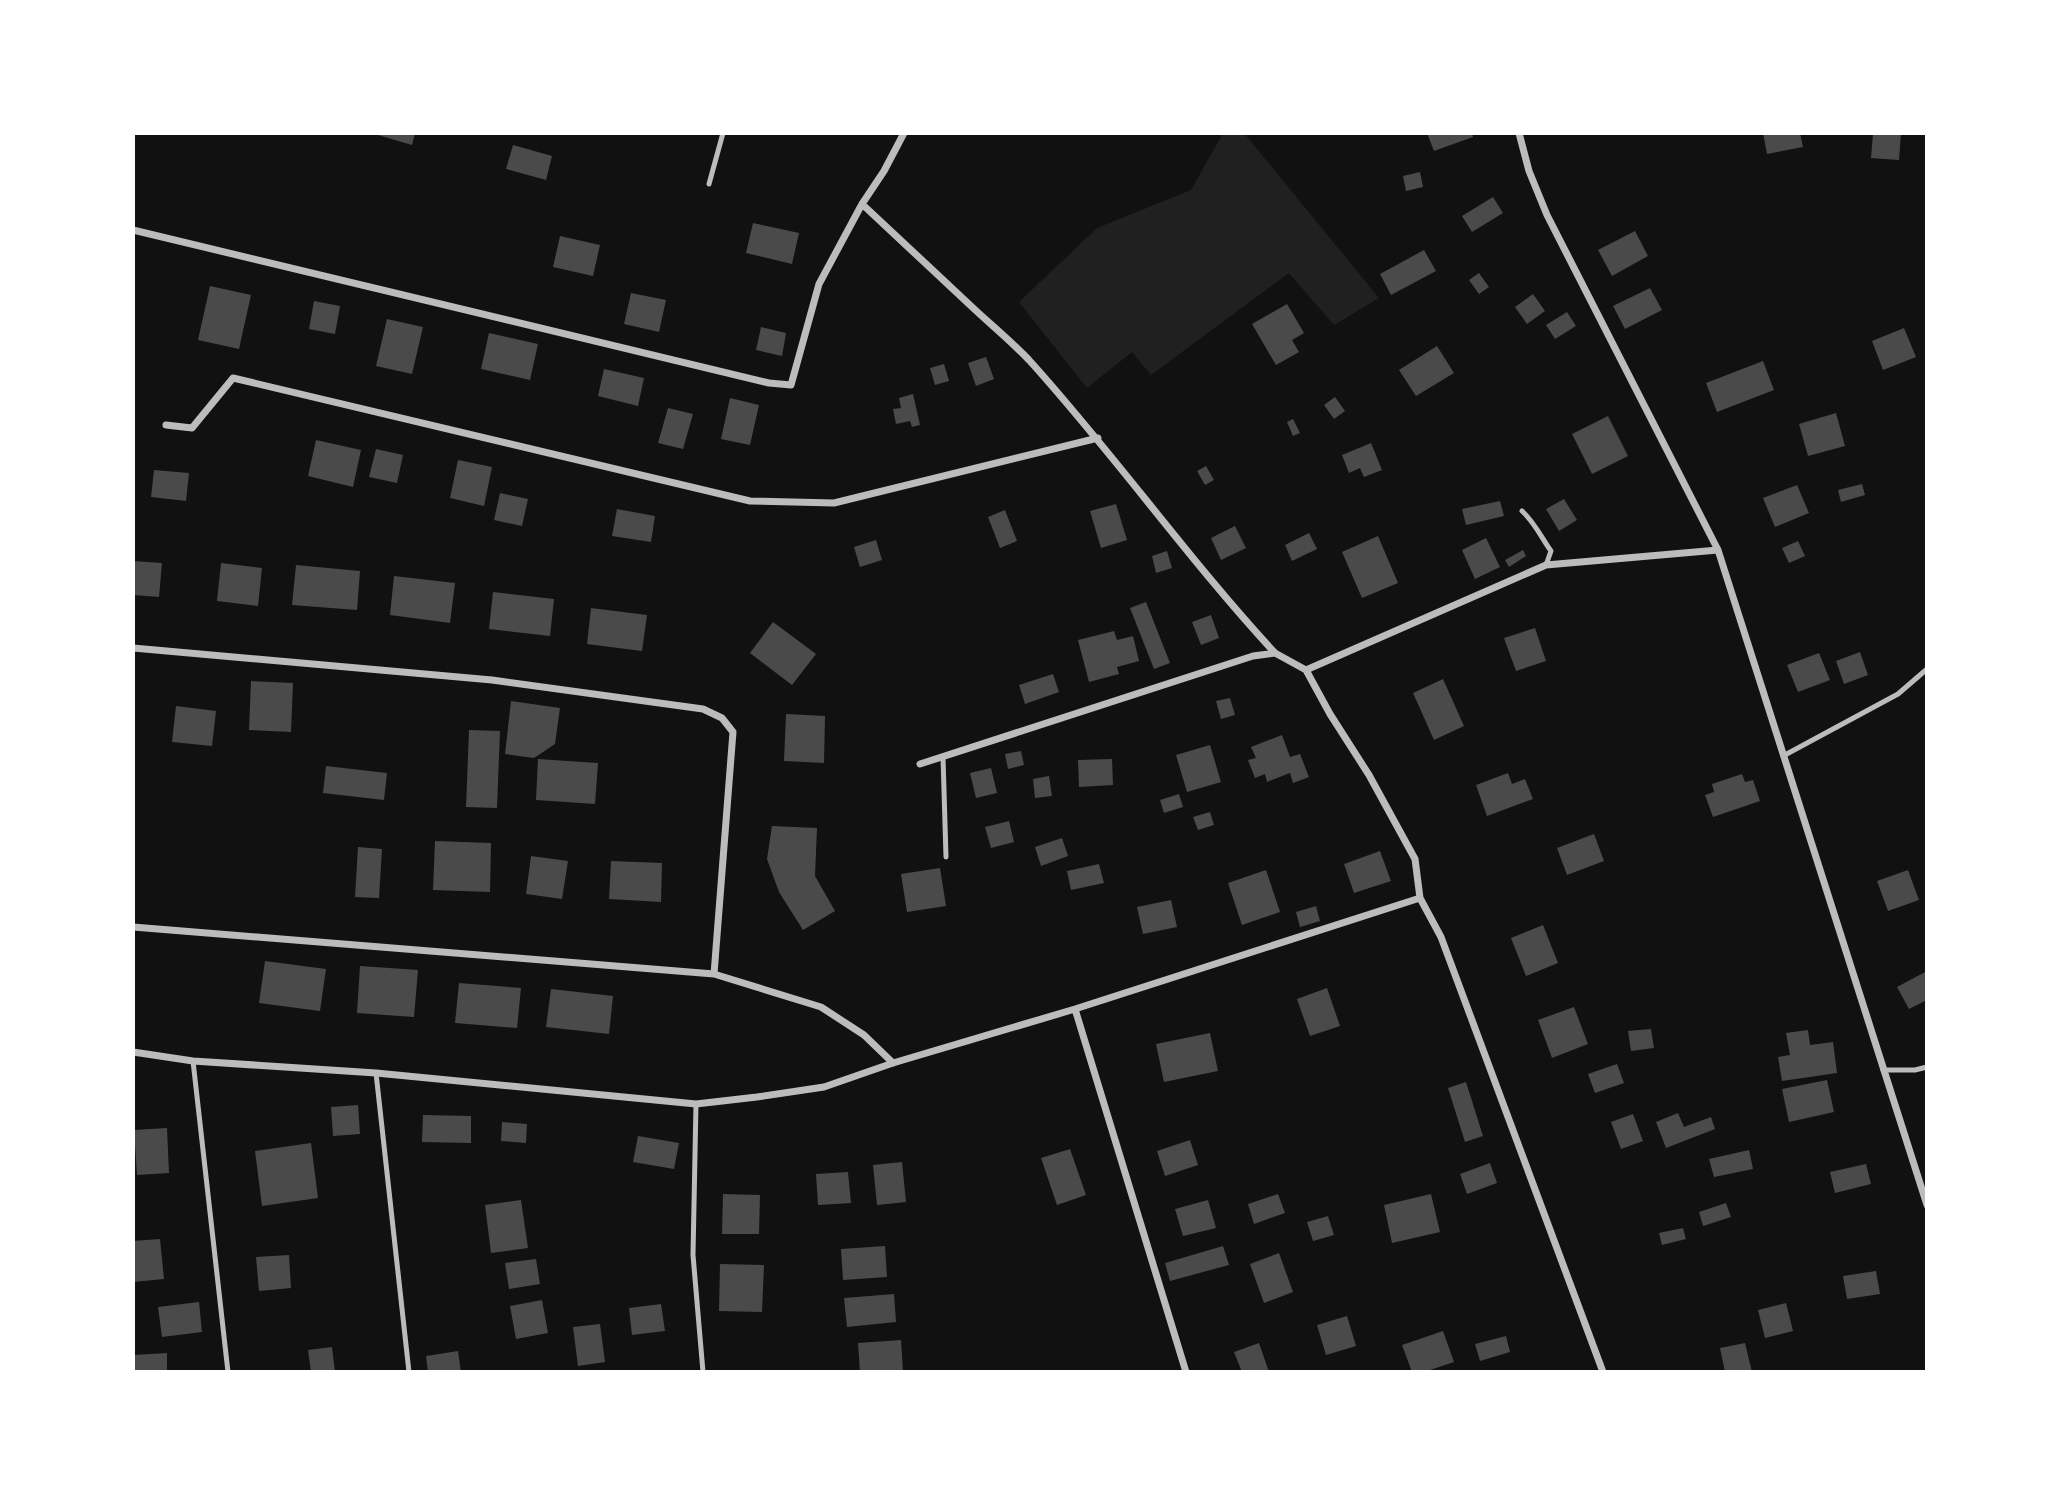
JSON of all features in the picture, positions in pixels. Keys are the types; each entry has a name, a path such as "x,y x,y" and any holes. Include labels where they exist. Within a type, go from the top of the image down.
{"street":[{"path":"133,230 769,383 791,385 819,284 904,133"},
{"path":"1519,133 1529,171 1547,215 1718,550 1927,1205"},
{"path":"862,204 1026,358 1098,438 1140,495 1185,545 1230,604 1275,653 1306,670 1369,775 1415,859 1420,898 1441,937 1603,1372"},
{"path":"166,425 192,428 233,378 750,501 834,503 1098,438"},
{"path":"1306,670 1546,565 1718,550"},
{"path":"133,648 492,680 703,709 722,718 733,732 714,974"},
{"path":"920,764 1253,656 1275,653"},
{"path":"133,1052 193,1061 376,1073 696,1104 824,1087 1420,898"},
{"path":"133,927 714,974 821,1007 864,1035 893,1063"},
{"path":"1075,1009 1186,1372"}],"lane":[{"path":"709,184 723,133"},
{"path":"1522,511 1534,522 1551,551 1546,565"},
{"path":"1783,756 1898,694 1927,669"},
{"path":"943,757 946,857"},
{"path":"193,1061 229,1372"},
{"path":"1883,1070 1915,1070 1927,1067"},
{"path":"376,1073 409,1372"},
{"path":"696,1104 693,1255 703,1372"}],"shaded area":[{"path":"1223,133 1244,133 1379,298 1334,325 1289,273 1151,375 1132,352 1087,388 1019,302 1097,228 1191,190"}],"building":[{"path":"371,133 415,133 412,145"},
{"path":"1427,133 1472,133 1473,137 1434,151"},
{"path":"1763,133 1800,133 1803,147 1767,154"},
{"path":"1873,133 1901,133 1899,160 1871,158"},
{"path":"513,145 552,156 546,180 506,169"},
{"path":"1420,172 1423,187 1406,191 1403,176"},
{"path":"1493,197 1503,213 1472,232 1462,216"},
{"path":"753,223 799,233 792,264 746,253"},
{"path":"1635,231 1648,256 1612,276 1598,250"},
{"path":"560,236 600,245 593,276 553,267"},
{"path":"1424,250 1436,271 1391,295 1380,274"},
{"path":"1479,273 1489,287 1479,294 1469,280"},
{"path":"210,286 251,295 239,349 198,340"},
{"path":"1650,288 1662,310 1625,329 1613,306"},
{"path":"631,293 666,300 659,332 624,324"},
{"path":"1533,294 1545,311 1527,324 1515,307"},
{"path":"314,301 340,306 335,334 309,329"},
{"path":"1287,304 1304,333 1292,340 1299,352 1276,365 1252,324"},
{"path":"1567,312 1576,326 1555,339 1546,325"},
{"path":"387,319 423,327 412,374 376,366"},
{"path":"761,327 786,333 782,356 756,350"},
{"path":"1904,328 1916,357 1883,370 1872,341"},
{"path":"489,333 538,344 530,380 481,369"},
{"path":"1437,346 1454,373 1416,396 1399,370"},
{"path":"986,357 994,379 976,386 968,363"},
{"path":"1763,361 1774,390 1717,412 1706,383"},
{"path":"944,364 949,381 935,385 930,368"},
{"path":"604,369 644,378 638,406 598,396"},
{"path":"913,394 920,425 912,427 910,421 896,424 893,409 901,408 899,398"},
{"path":"1335,397 1345,411 1334,419 1324,405"},
{"path":"730,398 759,405 750,445 721,439"},
{"path":"668,408 693,414 683,449 658,443"},
{"path":"1836,413 1845,446 1808,456 1799,424"},
{"path":"1608,416 1628,456 1592,474 1572,434"},
{"path":"1293,419 1300,433 1293,436 1287,422"},
{"path":"316,440 361,450 353,487 308,476"},
{"path":"1371,443 1382,470 1364,477 1360,468 1349,473 1342,455"},
{"path":"376,449 403,455 397,483 369,477"},
{"path":"458,460 492,467 484,506 450,498"},
{"path":"1206,466 1214,480 1205,485 1197,471"},
{"path":"154,470 189,473 186,501 151,497"},
{"path":"1862,484 1865,495 1841,502 1838,490"},
{"path":"1797,485 1809,513 1775,527 1763,498"},
{"path":"500,493 528,499 522,526 494,520"},
{"path":"1564,499 1577,520 1559,531 1546,509"},
{"path":"1500,501 1504,516 1466,525 1462,509"},
{"path":"1116,504 1127,540 1101,548 1090,511"},
{"path":"617,509 655,516 651,542 612,536"},
{"path":"1005,510 1017,541 1000,548 988,517"},
{"path":"1235,526 1246,548 1221,560 1211,538"},
{"path":"1309,533 1317,549 1292,561 1285,545"},
{"path":"1378,536 1398,583 1362,598 1342,552"},
{"path":"1486,538 1500,567 1475,579 1462,550"},
{"path":"876,540 882,560 860,567 854,547"},
{"path":"1798,541 1805,556 1789,563 1782,548"},
{"path":"1523,550 1526,556 1509,567 1505,560"},
{"path":"1167,551 1172,568 1156,573 1152,556"},
{"path":"133,561 162,563 159,597 133,595"},
{"path":"221,563 262,568 258,606 217,601"},
{"path":"296,565 360,571 357,610 292,605"},
{"path":"394,576 455,583 450,623 390,615"},
{"path":"493,592 554,599 550,636 489,629"},
{"path":"1146,602 1170,663 1154,669 1130,608"},
{"path":"591,608 647,615 642,651 587,644"},
{"path":"1211,615 1219,638 1201,645 1192,622"},
{"path":"773,622 816,654 792,685 750,653"},
{"path":"1535,628 1546,661 1516,671 1504,638"},
{"path":"1114,631 1117,640 1133,636 1139,661 1117,667 1119,674 1089,682 1078,640"},
{"path":"1860,652 1868,675 1844,684 1836,661"},
{"path":"1819,653 1830,680 1798,692 1787,665"},
{"path":"1053,674 1059,692 1025,704 1019,685"},
{"path":"1443,679 1464,726 1434,740 1413,693"},
{"path":"251,681 293,683 291,732 249,730"},
{"path":"1230,698 1235,715 1221,719 1216,701"},
{"path":"511,701 560,708 555,744 534,758 505,754"},
{"path":"176,706 216,711 212,746 172,742"},
{"path":"786,714 825,716 824,763 784,761"},
{"path":"469,730 500,731 497,808 466,807"},
{"path":"1282,735 1290,757 1300,754 1309,777 1293,783 1290,773 1267,782 1265,774 1255,778 1248,760 1256,758 1251,747"},
{"path":"1210,745 1221,782 1187,792 1176,755"},
{"path":"1021,751 1024,765 1008,769 1005,754"},
{"path":"538,759 598,763 595,804 536,800"},
{"path":"1112,759 1113,785 1079,787 1078,760"},
{"path":"326,766 387,773 384,800 323,793"},
{"path":"991,768 997,793 976,798 970,773"},
{"path":"1508,773 1512,784 1525,779 1533,799 1487,816 1476,785"},
{"path":"1742,774 1745,782 1753,780 1760,801 1713,817 1705,795 1714,792 1712,784"},
{"path":"1049,776 1052,796 1035,798 1033,779"},
{"path":"1179,794 1183,807 1164,813 1160,800"},
{"path":"1210,812 1214,825 1198,830 1193,817"},
{"path":"1009,821 1014,842 991,848 985,827"},
{"path":"772,826 817,828 815,876 835,911 803,930 779,892 767,859"},
{"path":"1594,834 1604,861 1567,875 1557,848"},
{"path":"1062,838 1068,856 1041,866 1035,847"},
{"path":"435,841 491,843 490,892 433,890"},
{"path":"358,847 382,849 379,898 355,897"},
{"path":"1380,851 1391,881 1354,893 1344,864"},
{"path":"531,856 568,861 562,899 526,894"},
{"path":"611,861 662,863 661,902 609,899"},
{"path":"1099,864 1104,883 1071,890 1067,871"},
{"path":"940,868 946,906 907,912 901,874"},
{"path":"1266,870 1280,912 1242,925 1228,883"},
{"path":"1908,870 1919,900 1888,911 1877,881"},
{"path":"1171,900 1177,927 1143,934 1137,907"},
{"path":"1316,906 1320,921 1300,927 1296,912"},
{"path":"1543,925 1558,963 1526,976 1511,938"},
{"path":"265,961 326,969 320,1011 259,1003"},
{"path":"360,966 418,970 414,1017 357,1013"},
{"path":"1927,971 1927,1000 1909,1009 1897,987"},
{"path":"459,983 521,988 517,1028 455,1023"},
{"path":"1327,988 1340,1026 1310,1036 1297,999"},
{"path":"551,989 613,996 609,1034 546,1027"},
{"path":"1574,1007 1588,1044 1552,1058 1538,1020"},
{"path":"1651,1029 1654,1048 1631,1051 1628,1031"},
{"path":"1808,1030 1810,1045 1833,1042 1837,1073 1782,1081 1778,1057 1790,1055 1786,1033"},
{"path":"1210,1033 1218,1071 1164,1082 1156,1044"},
{"path":"1617,1064 1624,1083 1595,1093 1588,1074"},
{"path":"1827,1080 1834,1112 1789,1122 1782,1089"},
{"path":"1466,1082 1483,1136 1465,1142 1448,1088"},
{"path":"358,1105 360,1134 333,1136 331,1107"},
{"path":"1678,1113 1684,1127 1711,1117 1715,1129 1666,1148 1656,1122"},
{"path":"1633,1114 1643,1141 1621,1149 1611,1122"},
{"path":"423,1115 471,1116 471,1143 422,1142"},
{"path":"502,1122 527,1124 526,1143 501,1141"},
{"path":"167,1128 169,1173 137,1175 134,1130"},
{"path":"638,1136 679,1143 674,1169 633,1162"},
{"path":"1190,1140 1198,1165 1165,1176 1157,1151"},
{"path":"311,1143 318,1198 262,1206 255,1151"},
{"path":"1070,1149 1086,1195 1057,1205 1041,1158"},
{"path":"1749,1150 1753,1169 1714,1177 1709,1159"},
{"path":"902,1162 906,1202 877,1205 873,1165"},
{"path":"1490,1163 1497,1183 1467,1194 1460,1174"},
{"path":"1866,1164 1871,1184 1835,1193 1830,1172"},
{"path":"848,1172 851,1203 818,1205 816,1174"},
{"path":"723,1194 760,1195 759,1234 722,1234"},
{"path":"1278,1194 1285,1213 1254,1224 1248,1204"},
{"path":"1431,1194 1440,1232 1392,1243 1384,1205"},
{"path":"521,1200 528,1248 491,1253 485,1205"},
{"path":"1208,1200 1216,1228 1183,1236 1175,1209"},
{"path":"1726,1203 1731,1217 1703,1226 1699,1212"},
{"path":"1328,1216 1334,1235 1313,1241 1307,1222"},
{"path":"1683,1228 1686,1239 1662,1245 1659,1233"},
{"path":"160,1239 164,1279 133,1282 133,1241"},
{"path":"885,1246 887,1277 843,1280 841,1249"},
{"path":"1223,1246 1229,1265 1170,1281 1165,1263"},
{"path":"1279,1253 1293,1292 1264,1303 1250,1264"},
{"path":"289,1255 291,1288 259,1291 256,1257"},
{"path":"536,1259 540,1284 509,1289 505,1263"},
{"path":"720,1264 764,1265 762,1312 719,1311"},
{"path":"1876,1271 1880,1294 1847,1299 1843,1276"},
{"path":"894,1294 896,1322 847,1327 844,1298"},
{"path":"542,1300 548,1333 516,1339 510,1306"},
{"path":"199,1302 202,1332 162,1337 158,1307"},
{"path":"1786,1303 1793,1331 1765,1338 1758,1310"},
{"path":"661,1304 665,1331 632,1335 629,1308"},
{"path":"1347,1316 1356,1346 1326,1355 1317,1325"},
{"path":"600,1324 605,1362 578,1366 573,1327"},
{"path":"1443,1331 1454,1362 1424,1372 1412,1372 1402,1345"},
{"path":"1506,1336 1510,1352 1480,1361 1475,1344"},
{"path":"901,1340 903,1371 860,1372 858,1343"},
{"path":"1259,1343 1269,1372 1242,1372 1234,1352"},
{"path":"1745,1343 1752,1372 1725,1372 1720,1348"},
{"path":"332,1347 335,1372 311,1372 308,1350"},
{"path":"458,1351 461,1372 428,1372 426,1356"},
{"path":"167,1353 167,1372 133,1372 133,1355"}]}
